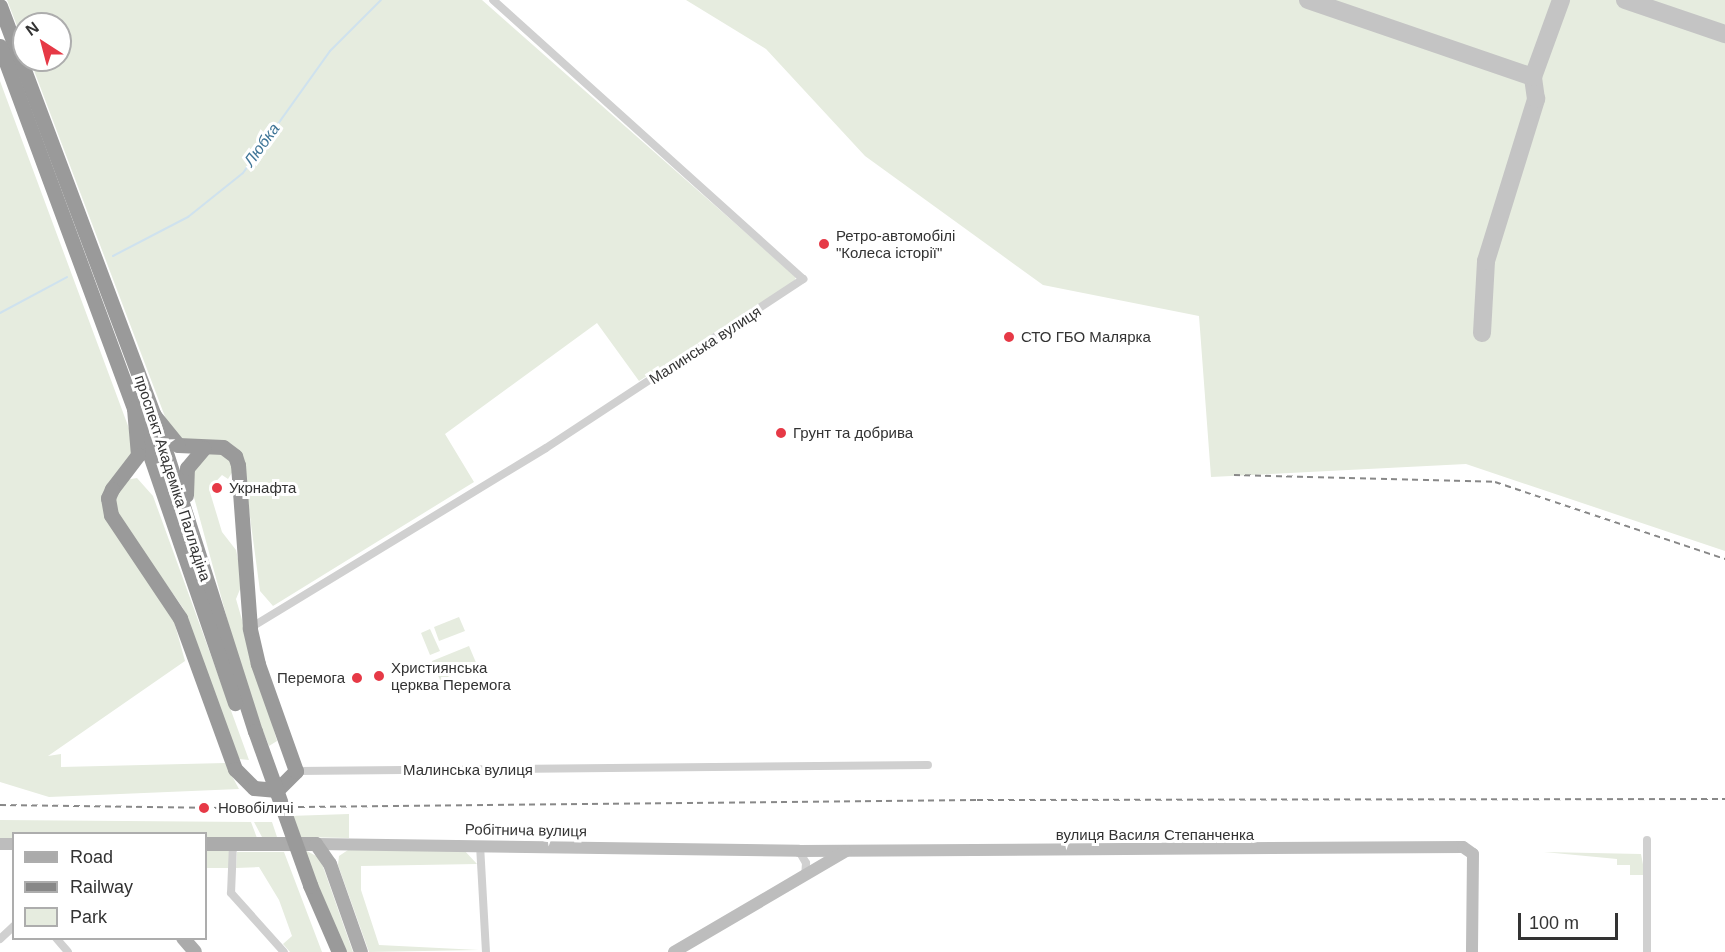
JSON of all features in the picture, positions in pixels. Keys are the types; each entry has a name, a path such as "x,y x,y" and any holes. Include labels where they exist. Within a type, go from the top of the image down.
{"highway":[{"name":"проспект Академіка Палладіна","path":"0,6 154,415 187,511 251,732"},
{"name":"проспект Академіка Палладіна","path":"0,46 134,408 164,497 307,886 328,952"},
{"path":"134,408 139,447 108,498 111,515 180,618 235,769 254,788 277,790 296,771 258,664 250,628 238,465 235,456 223,447 204,448 178,445 154,415"},
{"path":"187,511 187,468 204,448"},
{"path":"123,475 141,473 149,477 164,497"},
{"name":"проспект Академіка Палладіна","path":"307,886 339,952"}],"main road":[{"name":"Робітнича вулиця","path":"207,844 316,844"},
{"path":"316,844 330,864 361,952"},
{"path":"184,940 195,952"}],"street":[{"name":"Малинська вулиця","path":"250,628 546,448 803,279 493,0"},
{"name":"Малинська вулиця","path":"296,771 928,765"},
{"path":"1647,840 1647,952"},
{"path":"233,844 231,893 284,952"},
{"name":"Робітнича вулиця","path":"316,844 847,850"},
{"path":"330,864 336,844"},
{"path":"480,845 486,952"},
{"name":"вулиця Василя Степанченка","path":"847,850 1463,847 1473,854 1472,952"},
{"path":"674,952 847,850"},
{"path":"799,851 806,863 805,876"},
{"path":"0,939 12,929"},
{"path":"57,940 68,952"}],"green space":[{"path":"7,0 482,0 796,277 793,284 639,381 597,323 445,434 474,482 273,606 260,591 243,465 237,452 182,440 167,422 35,72 72,72 72,12 12,13"},
{"path":"686,0 1725,0 1725,551 1466,464 1211,477 1199,316 1043,285 865,156 766,49"},
{"path":"0,81 134,442 135,452 102,496 172,614 185,661 48,756 61,754 61,767 225,763 239,789 49,797 0,782"},
{"path":"212,450 229,456 233,471 228,479 222,475 209,489 222,532 236,550 243,582 236,599 277,741 269,746 246,688 192,490 192,473 197,460"},
{"path":"137,478 153,496 249,760 239,759 183,608 116,513 112,498 125,480"},
{"path":"459,617 465,631 439,641 434,627"},
{"path":"430,629 440,651 430,655 421,633"},
{"path":"469,646 477,665 440,680 432,661"},
{"path":"349,814 349,838 298,837 289,816"},
{"path":"0,820 251,822 257,838 207,838 207,832 12,832 12,839 0,839"},
{"path":"254,822 272,822 277,837 262,837"},
{"path":"303,849 320,858 353,952 346,952"},
{"path":"463,849 477,864 361,866 361,890 379,945 479,950 369,952 338,865 339,856 348,850"},
{"path":"207,851 229,851 229,868 207,868"},
{"path":"237,852 284,852 322,952 290,952 283,944 292,936 279,900 259,867 236,868"},
{"path":"1544,852 1641,854 1645,875 1630,875 1630,865 1617,865 1617,859"}],"waterway":[{"name":"Любка","path":"113,256 188,217 243,173 330,51 381,0"},
{"name":"Любка","path":"0,313 67,277"}],"taxiway":[{"path":"1308,0 1533,77"},
{"path":"1482,333 1486,261 1536,99 1533,77 1561,0"},
{"path":"1625,0 1725,34"}],"railway":[{"path":"1234,475 1495,482 1725,559"},
{"path":"0,805 204,808 977,800 1725,799"}],"place":[{"name":"Ретро-автомобілі \"Колеса історії\"","path":"824,244"},
{"name":"СТО ГБО Малярка","path":"1009,337"},
{"name":"Грунт та добрива","path":"781,433"},
{"name":"Укрнафта","path":"217,488"},
{"name":"Християнська церква Перемога","path":"379,676"},
{"name":"Перемога","path":"357,678"},
{"name":"Новобіличі","path":"204,808"}]}
